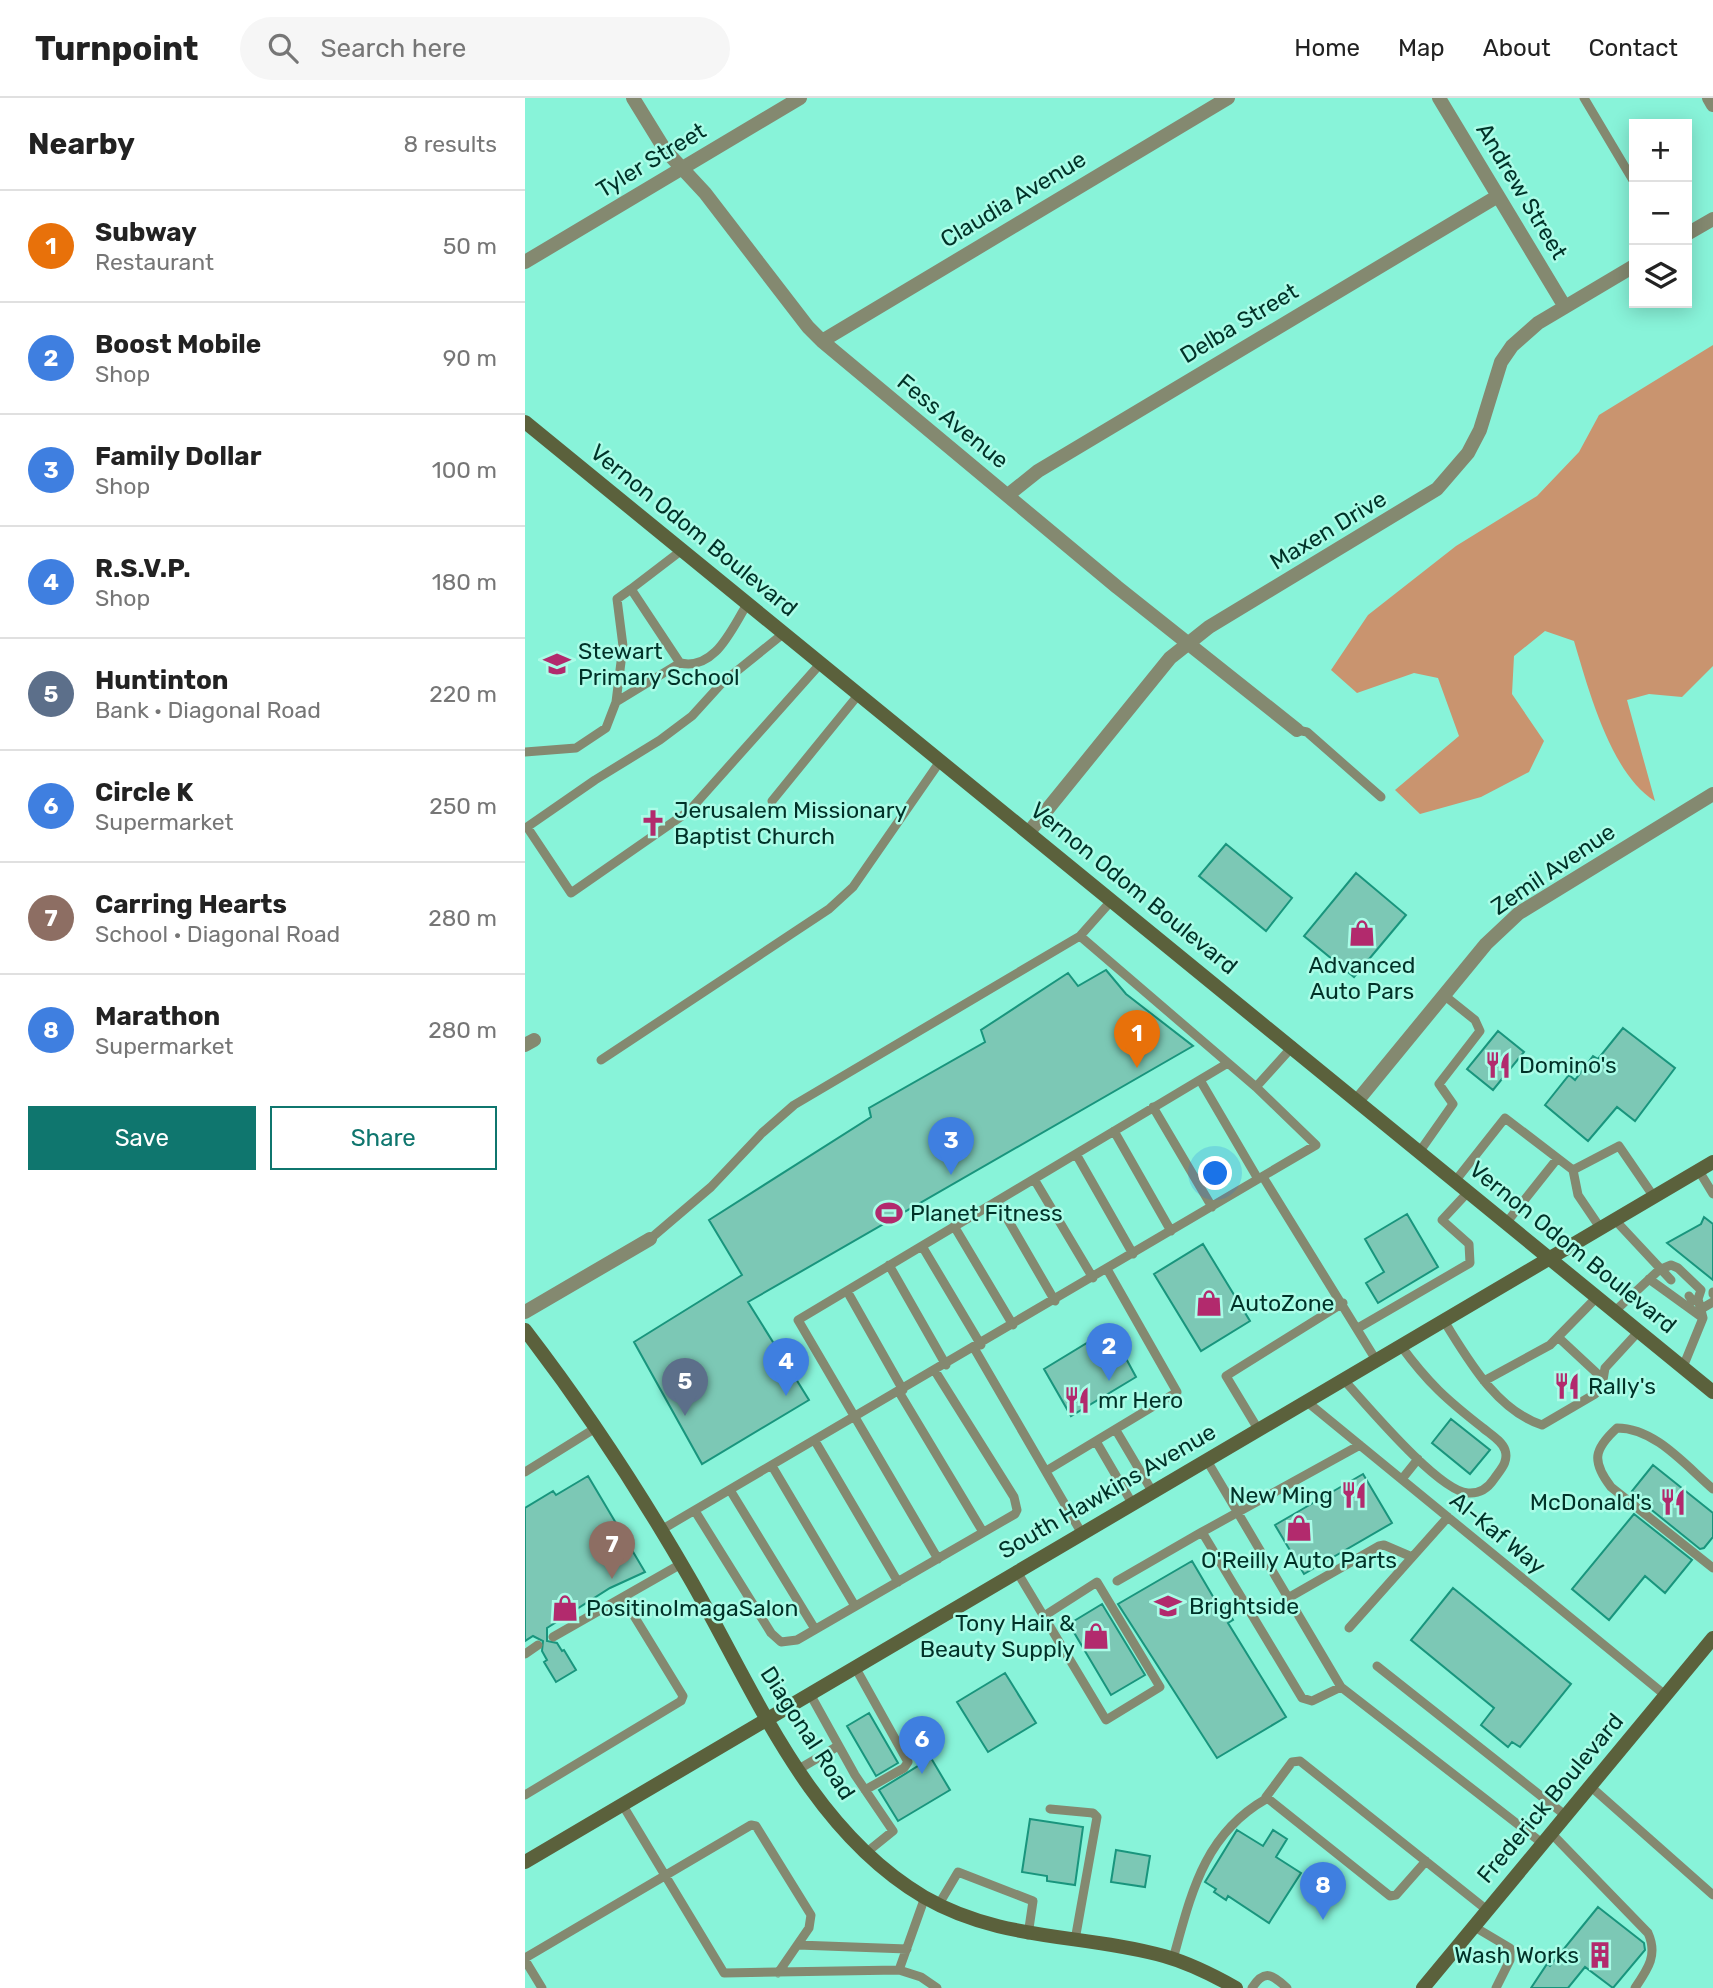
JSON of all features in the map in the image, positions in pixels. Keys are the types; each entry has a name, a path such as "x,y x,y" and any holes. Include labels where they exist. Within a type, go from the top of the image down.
{"street":[{"name":"Fess Avenue","path":"633,98 665,150 683,167 822,341 1187,643 1297,730"},
{"name":"Tyler Street","path":"525,262 800,98"},
{"name":"Claudia Avenue","path":"822,341 1228,98"},
{"name":"Andrew Street","path":"1439,98 1565,307"},
{"path":"1709,98 1713,105"},
{"name":"Delba Street","path":"1007,495 1050,464 1498,196"},
{"path":"1692,231 1713,219"},
{"name":"Maxen Drive","path":"1028,832 1170,658 1187,643 1437,489 1468,453 1480,430 1498,371 1512,346 1526,331 1629,269"},
{"name":"Vernon Odom Boulevard","path":"525,422 1293,1046 1683,1367 1710,1384"},
{"name":"Zemil Avenue","path":"1358,1100 1486,944 1518,914 1713,794"},
{"name":"South Hawkins Avenue","path":"525,1861 1713,1162"},
{"path":"525,1312 650,1239"},
{"name":"Diagonal Road","path":"525,1330 661,1531 799,1769 845,1830 867,1852 898,1880 925,1897 988,1926 1173,1959 1236,1988"},
{"name":"Frederick Boulevard","path":"1423,1988 1713,1638"}],"lane":[{"path":"1584,98 1629,174"},
{"path":"525,751 576,748 606,728 616,702 623,646 617,599 682,550"},
{"path":"631,589 680,663"},
{"path":"616,702 680,663 704,661 716,652 748,603"},
{"path":"784,633 722,683 692,716 527,827 571,893 689,811 821,663"},
{"path":"772,801 859,694"},
{"path":"1297,730 1307,732 1381,797"},
{"path":"601,1060 829,909 853,887 940,760"},
{"path":"650,1239 711,1187 762,1133 794,1105 1080,936 1112,900"},
{"path":"661,1531 1316,1145 1256,1087 1080,936"},
{"path":"1420,1151 1453,1104 1439,1084 1480,1031 1475,1020 1445,996"},
{"path":"1256,1087 1293,1046"},
{"path":"938,1559 798,1320 1228,1063"},
{"path":"1200,1080 1376,1360"},
{"path":"1153,1107 1212,1207"},
{"path":"1456,1180 1505,1118 1573,1170 1578,1195 1601,1229"},
{"path":"1114,1131 1171,1231"},
{"path":"1573,1170 1619,1146 1654,1197"},
{"path":"1076,1154 1133,1254"},
{"path":"1507,1222 1557,1159"},
{"path":"1699,1171 1713,1194"},
{"path":"1034,1179 1093,1278"},
{"path":"1358,1328 1470,1262 1469,1244 1442,1220 1469,1191"},
{"path":"997,1201 1055,1301"},
{"path":"1615,1220 1673,1277"},
{"path":"954,1226 1013,1325"},
{"path":"922,1245 1081,1532"},
{"path":"889,1265 946,1365"},
{"path":"1615,1311 1662,1268 1678,1268 1701,1290 1683,1367"},
{"path":"1046,1471 1117,1432 1177,1392 1107,1269"},
{"path":"1649,1279 1697,1303 1713,1302"},
{"path":"847,1291 901,1391 983,1532"},
{"path":"1484,1381 1559,1338 1598,1296"},
{"path":"1258,1429 1226,1376 1342,1303"},
{"path":"1444,1321 1484,1381 1529,1422 1542,1425 1595,1394 1602,1386 1605,1368 1639,1331"},
{"path":"1559,1338 1602,1378"},
{"path":"1343,1379 1418,1459 1452,1488 1467,1493 1481,1492 1490,1485 1506,1462 1505,1450 1495,1437 1439,1394 1401,1346"},
{"path":"695,1511 771,1633 781,1642 797,1640 938,1559 1015,1514 1017,1503 935,1371"},
{"name":"Al-Kaf Way","path":"1306,1401 1665,1695"},
{"path":"1712,1566 1611,1487 1601,1474 1596,1459 1601,1443 1617,1428 1635,1428 1650,1436 1713,1489"},
{"path":"525,1472 594,1429"},
{"path":"1117,1432 1152,1492"},
{"path":"815,1441 898,1581"},
{"path":"1097,1443 1132,1503"},
{"path":"1117,1581 1237,1511 1360,1445"},
{"path":"1206,1459 1341,1687 1546,1838 1648,1933 1654,1947 1649,1968 1635,1988"},
{"path":"1402,1479 1418,1459"},
{"path":"772,1466 855,1606"},
{"path":"730,1490 815,1629"},
{"path":"1349,1628 1448,1517"},
{"path":"1202,1532 1302,1698 1312,1702 1341,1687"},
{"path":"1288,1598 1378,1546 1384,1545 1412,1557"},
{"path":"553,1637 681,1564"},
{"path":"1016,1570 1106,1720 1160,1687 1097,1582 1044,1616"},
{"path":"525,1795 681,1701 683,1696 623,1598"},
{"path":"525,1654 538,1645"},
{"path":"1377,1665 1565,1815"},
{"path":"855,1667 908,1762 904,1768 865,1790"},
{"path":"810,1694 838,1746 893,1831 867,1852"},
{"path":"799,1769 838,1746"},
{"path":"1173,1959 1202,1865 1231,1824 1266,1799 1292,1762 1300,1761 1487,1910"},
{"path":"1590,1786 1713,1895"},
{"path":"1266,1799 1390,1896 1396,1895 1426,1861"},
{"path":"622,1804 724,1973 899,1970 921,1977 937,1988"},
{"path":"1050,1809 1093,1812 1097,1818 1075,1941"},
{"path":"542,1988 525,1959 664,1874 751,1825 756,1826 811,1915 809,1928 778,1973"},
{"path":"939,1904 958,1872 1033,1901 1028,1935"},
{"path":"899,1970 925,1897"},
{"path":"1473,1926 1510,1948 1510,1960 1496,1988"},
{"path":"798,1945 907,1949"},
{"path":"1251,1988 1259,1977 1266,1974 1274,1976 1287,1988"}],"shaded area":[{"path":"1713,345 1713,666 1682,697 1649,694 1627,700 1655,801 1639,789 1614,751 1594,705 1574,641 1545,631 1514,656 1512,694 1544,741 1529,772 1481,797 1420,814 1395,790 1459,736 1438,678 1414,673 1357,693 1331,670 1368,615 1456,546 1537,496 1579,452 1599,415"}],"building":[{"path":"1226,844 1292,898 1266,931 1199,876"},
{"path":"1356,873 1406,915 1354,977 1304,936"},
{"path":"1106,970 1126,994 1193,1046 748,1302 809,1400 702,1464 634,1342 742,1275 709,1220 871,1117 869,1108 985,1042 981,1030 1068,973 1078,986"},
{"path":"1623,1028 1675,1068 1635,1121 1617,1107 1588,1141 1545,1105 1569,1075 1575,1080 1593,1056 1598,1059"},
{"path":"1498,1031 1524,1052 1493,1090 1467,1069"},
{"path":"1407,1214 1438,1267 1378,1303 1366,1283 1384,1272 1365,1239"},
{"path":"1704,1217 1713,1224 1713,1280 1667,1243 1701,1224"},
{"path":"1203,1244 1250,1321 1201,1351 1154,1274"},
{"path":"1110,1329 1136,1377 1071,1416 1044,1369"},
{"path":"1451,1419 1490,1450 1470,1474 1432,1443"},
{"name":"McDonald's","path":"1653,1465 1713,1513 1713,1537 1704,1548 1700,1549 1632,1491"},
{"path":"1363,1474 1392,1523 1304,1574 1275,1525"},
{"path":"588,1476 645,1572 610,1588 547,1628 547,1641 557,1643 562,1651 564,1650 576,1670 556,1682 544,1662 547,1660 542,1651 543,1641 533,1636 525,1641 525,1508 553,1491 556,1495"},
{"path":"1634,1514 1692,1560 1665,1593 1645,1576 1609,1620 1572,1589"},
{"path":"1192,1561 1218,1605 1222,1602 1233,1620 1228,1623 1286,1717 1217,1758 1118,1604"},
{"path":"1453,1588 1571,1684 1520,1747 1512,1742 1508,1747 1481,1725 1494,1708 1411,1640"},
{"path":"1102,1604 1145,1675 1111,1695 1069,1624"},
{"path":"1005,1673 1036,1723 988,1752 957,1702"},
{"path":"869,1713 898,1763 876,1776 847,1726"},
{"path":"931,1758 950,1790 898,1821 879,1790"},
{"path":"1030,1819 1083,1827 1075,1885 1047,1881 1047,1876 1022,1872"},
{"path":"1237,1830 1263,1846 1273,1830 1287,1839 1276,1857 1301,1873 1269,1923 1228,1896 1226,1900 1205,1882"},
{"path":"1116,1850 1150,1856 1145,1887 1111,1882"},
{"name":"Wash Works","path":"1598,1907 1644,1943 1645,1950 1613,1988 1585,1967 1568,1988 1531,1988 1547,1964 1550,1966"}],"place":[{"name":"Stewart Primary School","path":"557,664"},
{"name":"Jerusalem Missionary Baptist Church","path":"653,823"},
{"name":"Advanced Auto Pars","path":"1362,933"},
{"name":"Domino's","path":"1498,1065"},
{"name":"Subway","path":"1137,1068"},
{"name":"Family Dollar","path":"951,1175"},
{"name":"Planet Fitness","path":"889,1213"},
{"name":"AutoZone","path":"1209,1303"},
{"name":"Boost Mobile","path":"1109,1381"},
{"name":"Rally's","path":"1567,1386"},
{"name":"R.S.V.P.","path":"786,1396"},
{"name":"mr Hero","path":"1077,1400"},
{"name":"Huntinton","path":"685,1416"},
{"name":"New Ming","path":"1354,1495"},
{"name":"McDonald's","path":"1673,1502"},
{"name":"O'Reilly Auto Parts","path":"1299,1528"},
{"name":"Carring Hearts","path":"612,1579"},
{"name":"Brightside","path":"1168,1606"},
{"name":"PositinoImagaSalon","path":"565,1608"},
{"name":"Tony Hair & Beauty Supply","path":"1096,1636"},
{"name":"Circle K","path":"922,1774"},
{"name":"Marathon","path":"1323,1920"},
{"name":"Wash Works","path":"1600,1955"}]}
